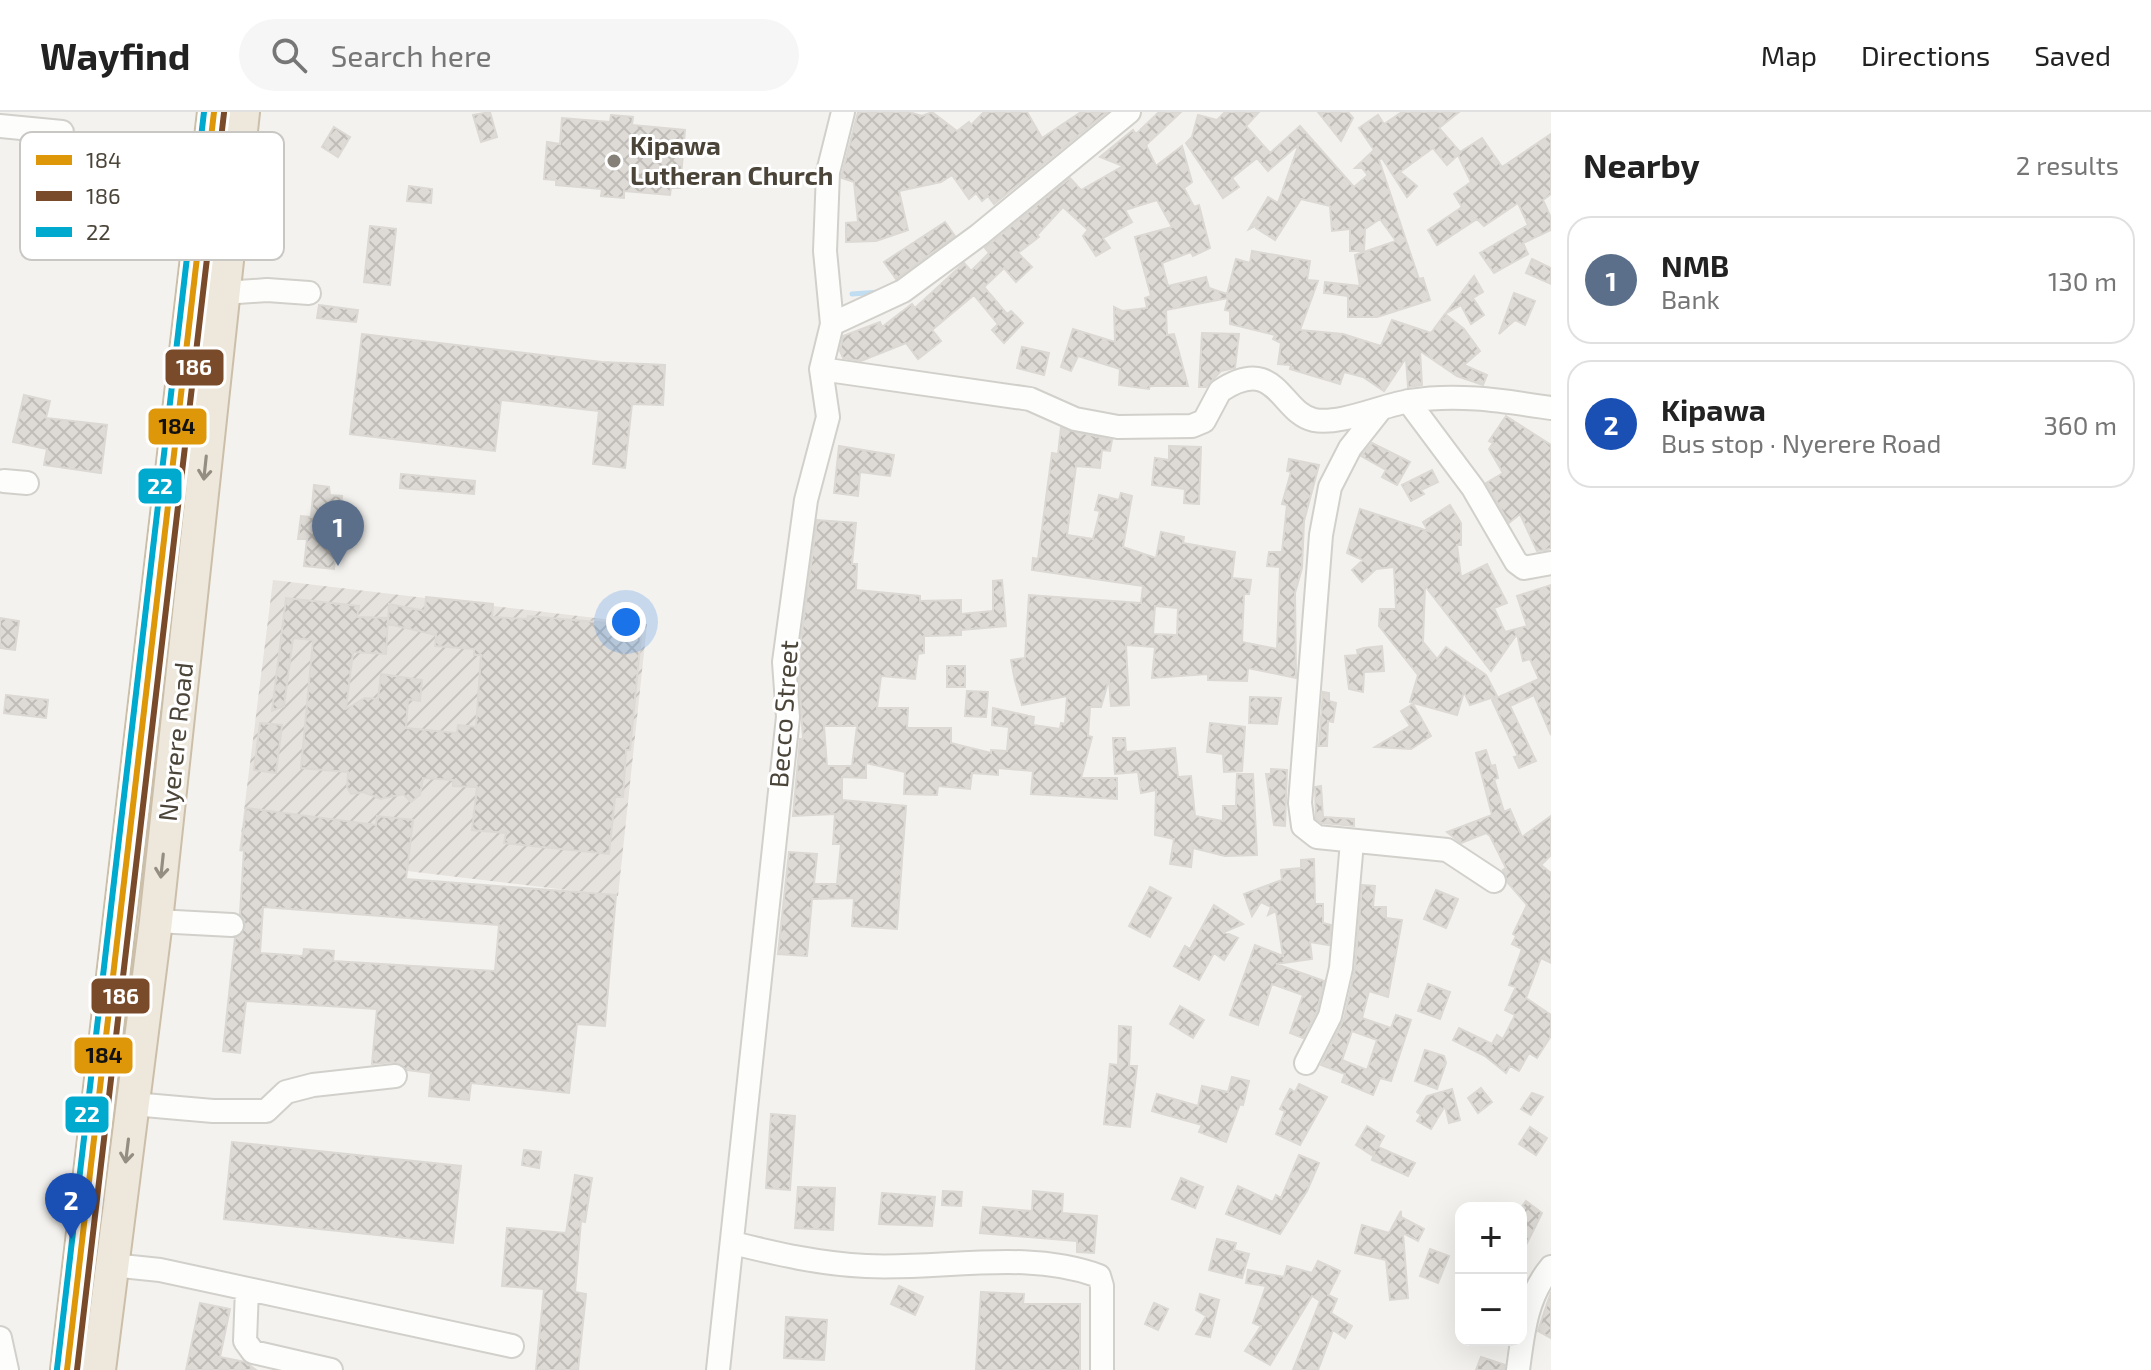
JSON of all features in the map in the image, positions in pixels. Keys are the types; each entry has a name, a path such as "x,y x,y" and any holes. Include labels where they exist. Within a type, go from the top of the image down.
{"highway":[{"name":"Nyerere Road","path":"212,132 214,112"},
{"name":"Nyerere Road","path":"241,132 243,112"},
{"name":"Nyerere Road","path":"67,1370 197,260"},
{"name":"Nyerere Road","path":"99,1370 156,921 227,260"}],"street":[{"name":"Becco Street","path":"718,1370 788,717 784,662 806,500 828,417 821,369 832,324 825,251 828,172 843,112"},
{"path":"832,324 903,291 979,235 1129,112"},
{"path":"0,126 62,132"},
{"path":"224,293 267,290 309,293"},
{"path":"821,369 1030,399 1075,419 1118,427 1192,426 1204,421 1220,391 1248,380 1267,381 1280,389 1301,414 1315,420 1380,410 1408,401 1490,398 1551,408"},
{"path":"1408,401 1473,488 1516,562 1524,568 1551,563"},
{"path":"1380,410 1350,448 1330,487 1321,535 1302,765 1303,826 1317,837 1447,850 1494,881"},
{"path":"1,481 27,483"},
{"path":"1306,1063 1330,1016 1341,968 1352,842"},
{"path":"156,921 232,925"},
{"path":"133,1104 213,1111 266,1111 286,1092 313,1085 395,1076"},
{"path":"733,1243 784,1256 867,1266 966,1262 1039,1265 1090,1272 1099,1276 1102,1286 1102,1370"},
{"path":"112,1265 160,1270 512,1346"},
{"path":"1518,1370 1523,1324 1530,1302 1551,1267"},
{"path":"247,1289 245,1341 253,1352 331,1370"},
{"path":"0,1338 7,1370"}],"shaded area":[{"path":"273,580 647,624 618,896 239,851"}],"building":[{"path":"490,112 497,137 481,142 473,115"},
{"path":"858,112 909,112 922,116 932,112 957,131 969,122 971,125 984,112 1027,112 1042,138 1081,112 1107,112 994,204 988,196 982,201 976,193 969,199 952,175 941,182 899,191 908,230 876,241 846,242 846,223 858,222 854,182 842,178 842,174"},
{"path":"1159,112 1181,112 1146,145 1156,166 1182,146 1192,182 1184,188 1194,207 1199,205 1210,248 1193,256 1191,252 1162,263 1168,286 1206,277 1209,288 1227,294 1236,259 1250,263 1252,251 1310,261 1307,280 1318,281 1300,330 1343,334 1381,346 1392,320 1431,333 1445,314 1464,329 1480,351 1464,365 1487,375 1483,385 1457,376 1420,351 1422,385 1408,387 1406,358 1384,391 1363,377 1344,372 1340,384 1290,369 1291,365 1278,364 1281,343 1273,339 1275,335 1230,324 1230,311 1225,310 1228,298 1166,310 1167,335 1174,334 1188,386 1150,386 1149,389 1119,385 1120,369 1078,356 1071,371 1061,367 1073,329 1115,342 1114,307 1122,311 1147,308 1145,298 1151,296 1135,237 1172,227 1157,200 1125,210 1132,222 1103,238 1110,248 1096,256 1083,236 1088,230 1063,207 1037,235 1039,237 1018,253 1032,267 1016,282 1004,268 984,287 1007,314 1011,311 1023,323 1004,343 992,330 998,324 974,295 932,330 941,341 918,359 906,343 861,361 843,358 840,351 843,336 880,322 882,327 912,304 915,308 964,263 971,271 989,253 985,248 1070,178 1081,190 1123,166 1100,157 1133,130 1136,134"},
{"path":"1225,112 1259,112 1246,126 1270,153 1300,126 1354,187 1368,175 1362,168 1355,168 1374,150 1359,128 1378,115 1384,124 1402,112 1459,112 1439,128 1460,152 1482,138 1502,167 1551,134 1551,194 1543,200 1551,218 1551,230 1523,243 1528,254 1494,273 1480,253 1528,225 1518,203 1484,226 1477,219 1437,245 1428,230 1462,207 1454,194 1471,182 1458,155 1447,165 1433,148 1400,172 1417,186 1407,197 1382,158 1379,160 1419,279 1423,278 1430,300 1377,317 1348,317 1348,296 1324,293 1325,282 1360,286 1355,255 1396,241 1380,219 1365,229 1364,251 1350,251 1350,229 1332,231 1330,206 1301,199 1275,240 1256,228 1257,225 1249,229 1268,197 1278,203 1299,144 1268,171 1257,158 1232,178 1239,187 1223,198 1186,143 1192,137 1198,115 1217,120"},
{"path":"1318,112 1348,112 1353,118 1341,141"},
{"name":"Kipawa Lutheran Church","path":"611,115 633,117 632,125 685,130 680,188 671,188 670,195 624,191 624,198 601,196 602,189 556,185 556,180 544,179 547,142 560,144 562,118 610,122"},
{"path":"334,127 350,137 338,157 322,147"},
{"path":"409,186 432,189 431,203 407,201"},
{"path":"945,222 955,236 896,279 884,262"},
{"path":"370,226 396,229 390,285 364,282"},
{"path":"1532,259 1551,268 1551,284 1526,273"},
{"path":"1474,276 1483,292 1473,298 1484,315 1471,324 1461,305 1446,313"},
{"path":"1514,293 1535,301 1525,325 1515,320 1499,334"},
{"path":"319,305 358,310 356,322 317,318"},
{"path":"1202,333 1239,334 1235,368 1221,371 1206,387 1199,387"},
{"path":"362,334 602,362 665,365 663,405 632,404 625,468 593,464 599,411 501,400 495,451 350,434"},
{"path":"1022,347 1049,353 1044,375 1017,368"},
{"path":"24,395 50,401 46,418 107,425 101,473 44,465 47,449 13,442"},
{"path":"1506,416 1551,445 1551,548 1546,550 1537,551 1520,514 1509,523 1486,483 1503,473 1489,449 1493,443 1489,441"},
{"path":"1061,428 1112,440 1110,451 1102,450 1100,468 1076,466 1067,535 1093,539 1100,511 1095,510 1099,495 1119,500 1121,493 1132,496 1123,547 1156,558 1161,532 1184,537 1183,543 1235,552 1232,578 1251,580 1249,594 1244,594 1242,642 1277,649 1280,567 1267,566 1269,552 1282,552 1287,505 1282,504 1291,472 1287,471 1289,459 1319,465 1304,521 1302,568 1295,593 1296,678 1248,668 1247,681 1208,680 1208,674 1152,678 1155,647 1126,645 1129,705 1111,706 1109,679 1101,707 1090,707 1088,736 1092,737 1081,778 1117,778 1117,799 1031,794 1033,771 998,768 998,775 972,773 970,789 938,786 937,795 904,794 905,772 866,763 866,778 842,777 842,800 906,806 897,929 852,926 854,898 812,899 807,956 778,954 789,852 817,854 814,884 837,884 841,844 833,844 835,814 793,816 800,739 803,739 798,662 817,520 856,523 852,564 857,564 856,590 920,596 920,601 961,600 961,614 993,611 993,581 1002,580 1006,626 961,630 961,635 924,636 924,653 918,654 915,679 881,676 877,708 908,708 907,728 951,728 951,743 991,753 991,750 1007,751 1009,727 992,725 993,708 1034,717 1033,725 1060,729 1061,723 1065,724 1067,696 1022,705 1015,681 1011,660 1025,658 1029,595 1141,603 1143,586 1032,570 1033,558 1038,559 1052,453 1058,454","holes":["1155,606 1178,608 1177,635 1153,634","824,726 857,726 852,766 827,766"]},
{"path":"1372,443 1410,462 1397,485 1382,477 1386,470 1361,456"},
{"path":"839,446 894,455 890,476 860,472 858,496 834,493"},
{"path":"1169,446 1201,447 1199,504 1184,503 1185,489 1152,485 1155,458 1169,460"},
{"path":"1432,470 1438,482 1421,490 1424,494 1411,501 1402,485"},
{"path":"401,474 475,481 474,494 400,488"},
{"path":"314,485 329,487 330,495 342,496 334,569 304,566 307,539 298,539 301,516 311,517"},
{"path":"1450,505 1461,523 1461,545 1457,545 1461,577 1487,564 1507,603 1494,608 1505,632 1527,626 1517,596 1551,585 1551,735 1534,695 1510,706 1536,761 1519,768 1514,757 1518,756 1492,700 1539,679 1530,659 1523,661 1517,634 1491,671 1425,586 1423,642 1437,659 1446,647 1486,675 1497,696 1470,705 1464,692 1457,715 1410,702 1418,675 1379,626 1380,609 1396,609 1394,567 1376,569 1362,582 1352,570 1363,560 1347,553 1360,509 1428,531 1423,522"},
{"path":"426,597 493,604 492,617 527,619 528,616 642,626 630,750 626,750 623,797 615,797 609,854 504,843 506,833 472,830 477,787 453,786 453,780 423,778 420,795 411,802 403,794 381,799 363,792 351,794 347,787 348,772 301,768 313,640 293,638 284,706 272,711 286,598 359,606 357,617 388,618 386,654 353,652 346,709 365,698 378,699 381,674 422,680 420,701 408,699 406,728 457,733 458,725 476,727 481,655 474,655 474,649 435,646 436,635 388,624 389,604 425,611"},
{"path":"0,618 19,621 15,650 0,648"},
{"path":"1382,646 1384,671 1364,672 1363,692 1349,689 1345,656 1358,655 1357,650 1364,648"},
{"path":"947,666 965,666 965,687 947,687"},
{"path":"967,691 988,692 986,717 965,716"},
{"path":"1323,692 1329,693 1329,701 1336,703 1333,722 1328,721 1327,746 1319,746"},
{"path":"6,695 48,700 46,718 4,713"},
{"path":"1250,697 1281,698 1277,724 1249,723"},
{"path":"1413,704 1431,736 1411,749 1375,747 1410,726 1401,711"},
{"path":"260,723 282,725 276,773 254,770"},
{"path":"1210,723 1245,727 1242,771 1224,772 1223,754 1207,752"},
{"path":"1113,738 1125,738 1126,752 1175,748 1178,777 1191,776 1195,816 1223,821 1223,806 1236,806 1237,774 1253,774 1257,855 1225,856 1193,848 1191,867 1170,864 1174,839 1155,835 1156,790 1141,793 1138,772 1115,774"},
{"path":"1486,750 1491,766 1495,765 1498,778 1494,779 1504,812 1510,809 1522,837 1551,816 1551,855 1541,865 1551,873 1551,963 1541,958 1526,998 1551,1015 1551,1036 1537,1058 1529,1053 1519,1071 1510,1066 1506,1073 1485,1056 1453,1040 1459,1028 1492,1044 1497,1035 1503,1039 1515,1015 1505,1010 1516,987 1509,985 1522,949 1512,944 1516,936 1513,934 1527,905 1508,883 1503,870 1506,868 1490,836 1486,833 1461,843 1447,832 1492,815 1476,753"},
{"path":"1271,769 1287,770 1285,826 1274,825 1266,774 1271,774"},
{"path":"1321,786 1323,817 1354,819 1354,826 1322,823 1316,819 1315,787"},
{"path":"246,808 376,825 377,816 413,820 406,879 616,895 605,1026 577,1024 569,1093 471,1083 469,1100 429,1096 431,1073 407,1070 394,1062 372,1064 377,1009 246,1001 240,1053 223,1051 235,938 246,926 240,914 244,850 241,850","holes":["263,907 499,925 495,971 333,961 334,951 304,949 303,956 260,953"]},
{"path":"1314,859 1315,904 1323,904 1323,923 1331,925 1329,945 1310,942 1312,959 1276,964 1324,981 1317,1011 1303,1038 1290,1033 1303,995 1272,984 1258,1025 1230,1015 1255,945 1283,956 1276,911 1268,915 1271,907 1261,902 1252,916 1244,894 1282,880 1281,870 1301,868 1301,860"},
{"path":"1362,885 1375,886 1373,907 1386,907 1386,918 1402,920 1388,997 1369,991 1362,1018 1391,1028 1396,1015 1411,1020 1391,1081 1380,1078 1373,1095 1342,1082 1345,1074 1321,1065 1344,1019 1355,969","holes":["1352,1031 1377,1040 1367,1070 1342,1060"]},
{"path":"1150,887 1171,898 1150,937 1129,926"},
{"path":"1436,890 1458,899 1446,928 1424,919"},
{"path":"1214,905 1243,924 1224,932 1238,938 1224,960 1214,953 1199,980 1174,966 1185,946 1190,949"},
{"path":"1428,984 1450,992 1440,1019 1418,1011"},
{"path":"1180,1006 1204,1020 1193,1038 1170,1024"},
{"path":"1119,1026 1131,1027 1129,1066 1137,1066 1130,1127 1104,1124 1110,1064 1118,1065"},
{"path":"1425,1050 1444,1056 1446,1063 1437,1089 1415,1081"},
{"path":"1232,1077 1249,1081 1243,1105 1240,1104 1226,1142 1199,1132 1202,1125 1152,1111 1157,1094 1198,1106 1202,1086 1228,1092"},
{"path":"1299,1084 1327,1097 1300,1145 1276,1134 1285,1111 1280,1109 1290,1089 1295,1092"},
{"path":"1481,1088 1492,1102 1478,1113 1468,1098"},
{"path":"1452,1089 1460,1120 1449,1123 1445,1106 1431,1129 1417,1121 1421,1115 1417,1112 1427,1096"},
{"path":"1532,1093 1543,1097 1531,1115 1521,1109"},
{"path":"771,1114 795,1116 790,1190 766,1188"},
{"path":"1367,1126 1384,1136 1378,1147 1415,1163 1408,1176 1372,1160 1375,1151 1373,1156 1356,1145"},
{"path":"1530,1127 1547,1138 1536,1155 1519,1144"},
{"path":"232,1142 461,1166 453,1243 224,1219"},
{"path":"524,1150 541,1152 539,1168 522,1165"},
{"path":"1299,1155 1319,1163 1307,1191 1280,1234 1226,1214 1238,1186 1273,1202 1276,1195 1281,1198"},
{"path":"575,1175 592,1178 585,1222 581,1221 575,1292 586,1294 578,1370 536,1370 544,1289 502,1286 507,1228 566,1233"},
{"path":"1181,1178 1203,1187 1195,1208 1172,1199"},
{"path":"798,1187 835,1188 833,1230 795,1228"},
{"path":"943,1191 962,1192 961,1206 942,1205"},
{"path":"1033,1191 1063,1194 1062,1213 1097,1216 1094,1253 1077,1252 1077,1241 980,1233 983,1207 1032,1211"},
{"path":"882,1193 935,1197 932,1226 879,1224"},
{"path":"1526,1201 1542,1213 1527,1243 1527,1202"},
{"path":"1401,1211 1401,1217 1424,1229 1418,1241 1403,1233 1408,1298 1390,1300 1386,1260 1355,1253 1362,1225 1389,1233"},
{"path":"1217,1239 1236,1243 1234,1250 1249,1254 1242,1278 1209,1270"},
{"path":"1430,1249 1449,1256 1438,1283 1420,1276"},
{"path":"1318,1261 1340,1271 1328,1295 1337,1299 1331,1313 1352,1326 1345,1338 1333,1330 1318,1370 1293,1370 1320,1301 1312,1296 1270,1365 1245,1351 1261,1326 1253,1323 1266,1286 1246,1283 1248,1270 1284,1277 1287,1266 1312,1273"},
{"path":"899,1286 923,1297 915,1315 891,1304"},
{"path":"981,1292 1024,1294 1023,1304 1080,1304 1080,1370 976,1370"},
{"path":"1551,1292 1551,1338 1538,1331"},
{"path":"1200,1294 1219,1300 1210,1337 1196,1334 1206,1316 1196,1310"},
{"path":"200,1303 230,1309 220,1357 245,1362 256,1370 186,1370"},
{"path":"1154,1303 1168,1309 1158,1330 1145,1324"},
{"path":"786,1317 827,1320 824,1360 784,1358"},
{"path":"1481,1357 1505,1365 1504,1370 1476,1370"}],"waterway":[{"path":"852,294 880,292"}],"transit line":[{"name":"22","path":"202,132 204,112"},
{"name":"184","path":"212,132 214,112"},
{"name":"186","path":"222,132 224,113"},
{"name":"22","path":"57,1369 187,260"},
{"name":"184","path":"67,1370 197,260"},
{"name":"186","path":"77,1370 207,260"}],"place":[{"name":"Kipawa Lutheran Church","path":"614,161"},
{"name":"NMB","path":"338,566"},
{"name":"Kipawa","path":"71,1239"}]}
